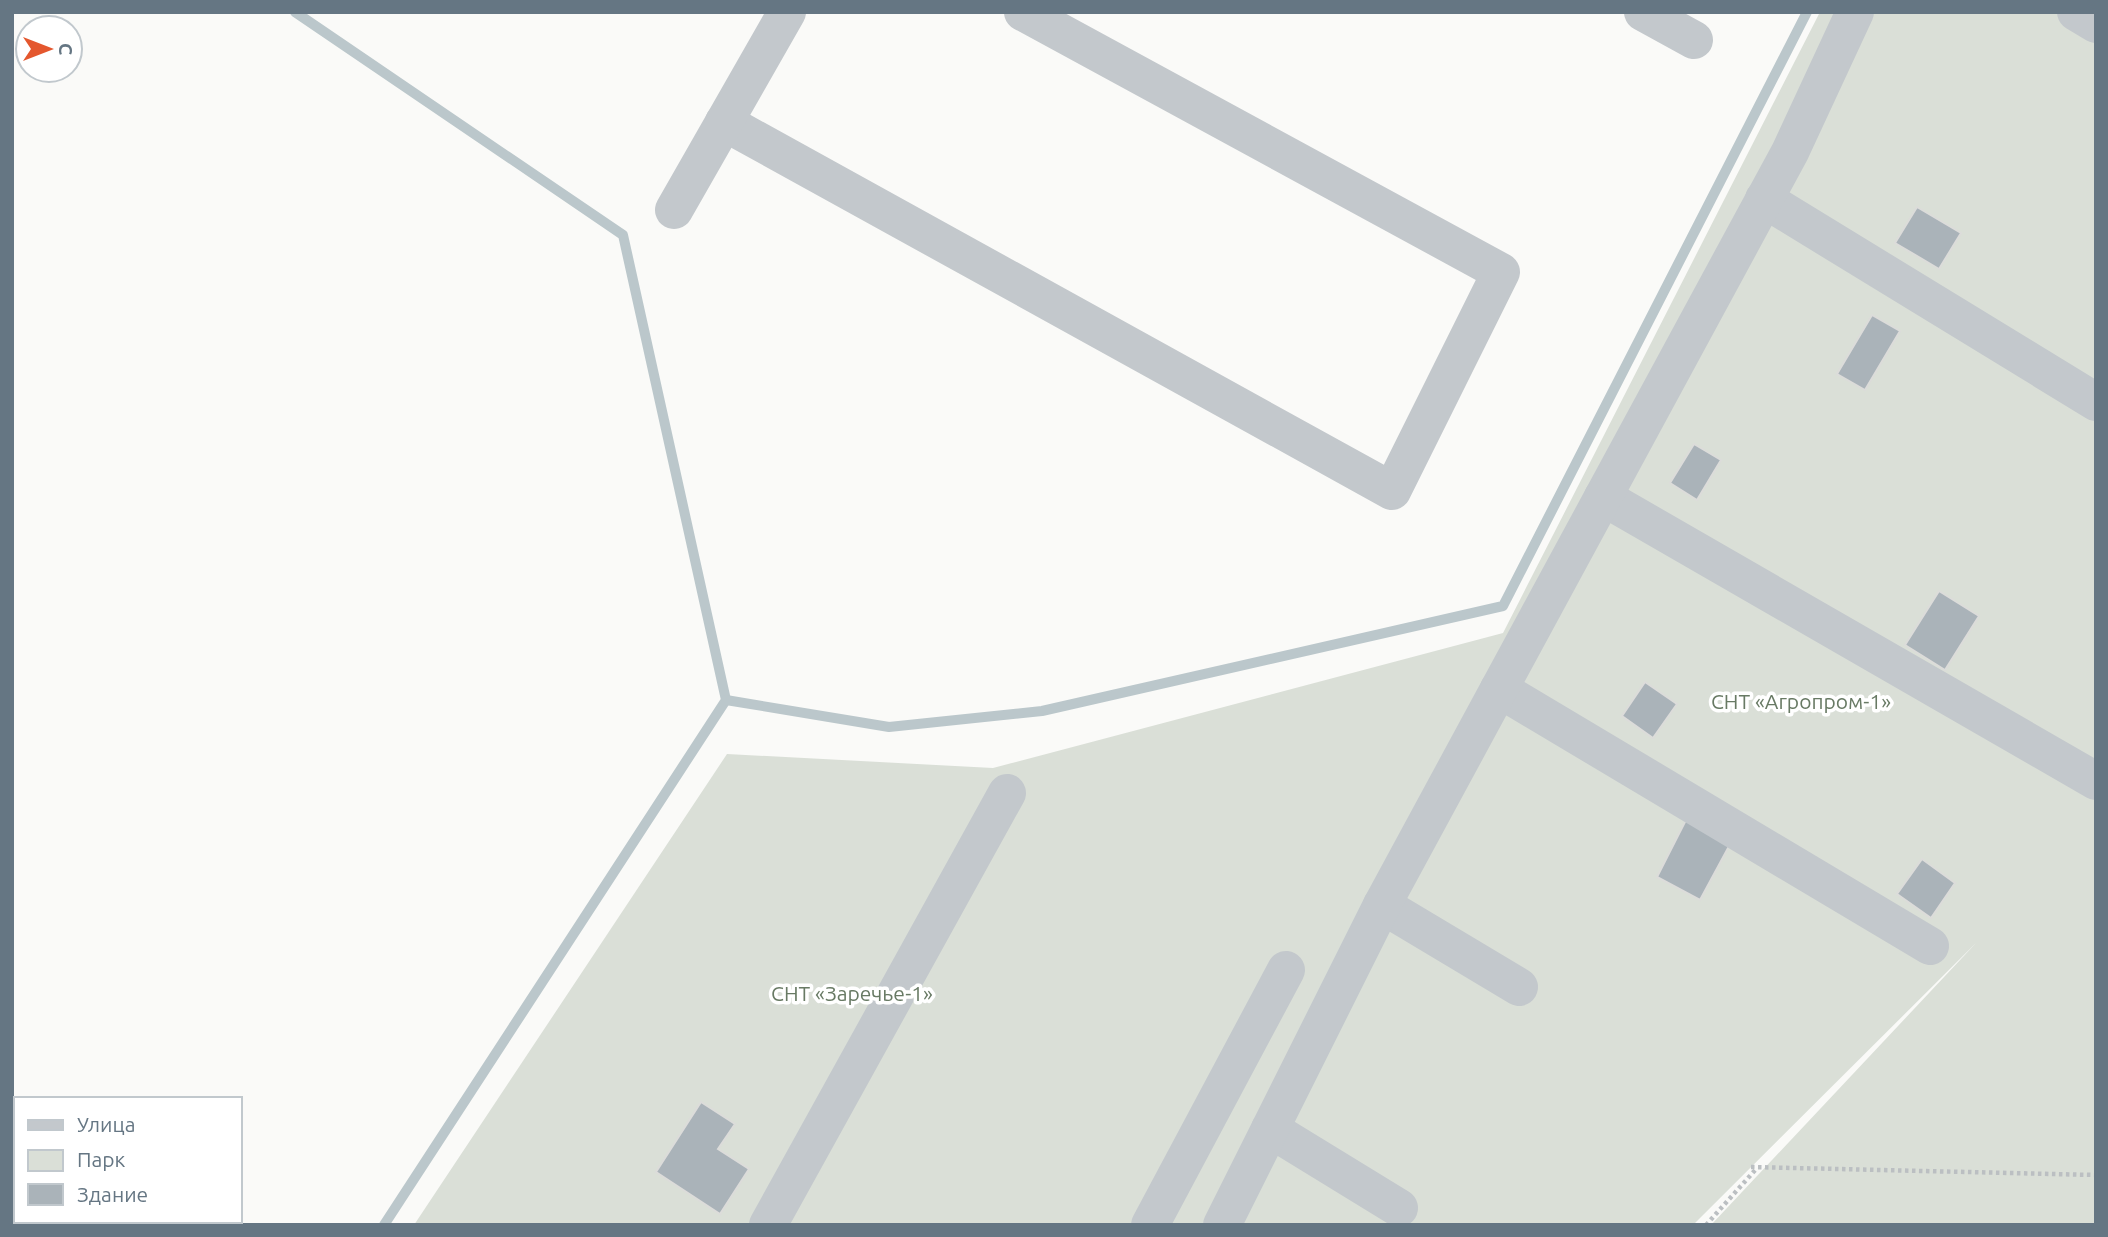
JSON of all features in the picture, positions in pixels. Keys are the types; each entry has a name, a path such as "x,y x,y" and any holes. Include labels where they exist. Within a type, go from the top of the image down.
{"lane":[{"path":"674,210 787,12"},
{"path":"724,122 1392,491 1501,272 1023,12"},
{"path":"1643,12 1694,40"},
{"path":"1222,1225 1382,905 1790,152 1855,12"},
{"path":"2076,12 2096,24"},
{"path":"1764,199 2096,402"},
{"path":"1603,497 2096,781"},
{"path":"1499,689 1930,946"},
{"path":"768,1225 1007,793"},
{"path":"1382,905 1520,986"},
{"path":"1150,1225 1286,970"},
{"path":"1270,1129 1399,1208"}],"path":[{"path":"1751,1167 2096,1175"},
{"path":"1706,1225 1758,1167"}],"green space":[{"path":"1820,12 2096,12 2096,1225 1711,1225 1976,943 1693,1225 414,1225 727,754 993,768 1503,633"}],"building":[{"path":"1917,207 1961,233 1939,269 1895,243"},
{"path":"1872,315 1900,331 1865,390 1837,374"},
{"path":"1694,444 1721,460 1697,500 1670,483"},
{"path":"1939,591 1979,616 1945,670 1905,645"},
{"path":"1645,682 1677,704 1653,738 1622,716"},
{"path":"1689,814 1734,837 1700,900 1657,877"},
{"path":"1922,859 1955,883 1931,918 1897,894"},
{"path":"701,1102 735,1124 718,1149 749,1169 720,1214 656,1172"}],"waterway":[{"path":"295,12 623,235 726,700 384,1225"},
{"path":"726,700 889,727 1042,711 1503,606 1807,12"}],"park label":[{"name":"СНТ «Агропром-1»","path":"1801,701"},
{"name":"СНТ «Заречье-1»","path":"852,993"}]}
